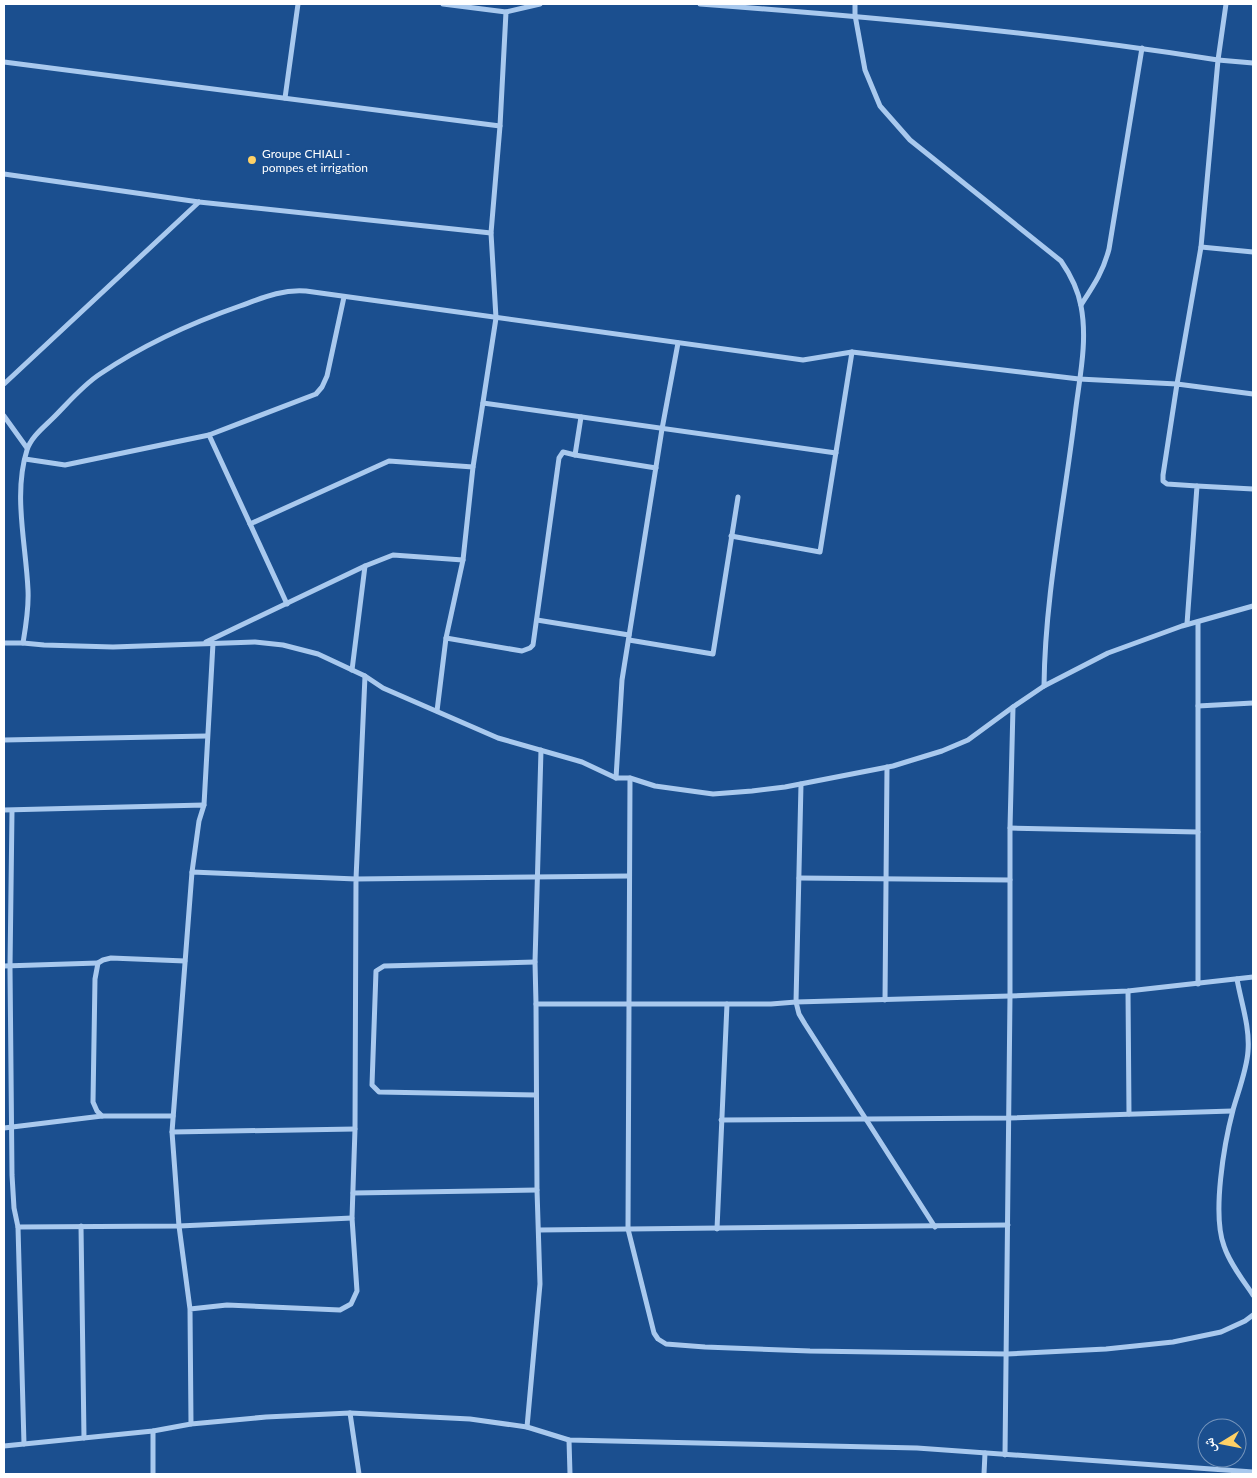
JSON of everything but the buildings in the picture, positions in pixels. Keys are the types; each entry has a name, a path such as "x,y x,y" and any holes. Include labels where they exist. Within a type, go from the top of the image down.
{"street":[{"path":"285,98 298,4"},
{"path":"443,4 506,12 540,4"},
{"path":"700,4 855,15 1102,42 1218,60 1253,63"},
{"path":"856,4 855,15 865,70 880,106 910,140 1061,261 1069,273 1081,305 1083,346 1044,643 1044,686"},
{"path":"1226,4 1218,60 1201,247 1177,384 1163,481 1168,484 1253,489"},
{"path":"437,711 446,638 463,560 473,467 496,318 491,233 500,126 506,12"},
{"path":"1081,305 1098,280 1106,258 1142,48"},
{"path":"4,62 500,126"},
{"path":"4,174 199,202 491,233"},
{"path":"4,384 199,202"},
{"path":"1201,247 1253,252"},
{"path":"24,643 28,603 21,497 22,473 27,448 36,435 99,374 166,336 215,314 277,292 293,290 803,360 852,352 1079,379 1177,384 1253,394"},
{"path":"25,459 65,466 209,435 316,394 327,376 344,297"},
{"path":"616,778 622,680 662,428 678,343"},
{"path":"732,536 820,552 852,352"},
{"path":"483,403 836,453"},
{"path":"4,416 27,448"},
{"path":"575,455 581,417"},
{"path":"209,435 287,604"},
{"path":"446,638 522,650 528,650 533,645 559,458 563,452 656,468"},
{"path":"250,524 389,461 473,467"},
{"path":"1187,624 1197,486"},
{"path":"536,620 713,654 738,497"},
{"path":"204,643 393,555 463,560"},
{"path":"352,670 366,566"},
{"path":"4,643 156,646 255,642 282,645 318,654 365,676 383,688 498,738 582,762 616,778 630,778 655,786 713,794 801,784 887,767 942,751 968,740 1044,686 1108,652 1187,624 1253,606"},
{"path":"1198,622 1198,984"},
{"path":"191,1424 190,1308 179,1226 172,1132 192,872 199,821 204,805 213,644"},
{"path":"190,1308 227,1304 340,1310 351,1304 357,1291 352,1218 355,1129 356,879 365,676"},
{"path":"1198,706 1253,703"},
{"path":"1005,1455 1012,707"},
{"path":"4,740 207,736"},
{"path":"527,1427 540,1284 537,1190 535,962 541,750"},
{"path":"886,1000 887,767"},
{"path":"630,778 628,1229 654,1333 658,1339 666,1344 705,1347 810,1351 1007,1354 1106,1349 1173,1342 1221,1332 1245,1321 1253,1315"},
{"path":"801,784 796,1002 799,1014 935,1227"},
{"path":"4,810 204,805"},
{"path":"12,811 7,967 13,1190 18,1227 24,1444"},
{"path":"1010,828 1198,832"},
{"path":"192,872 356,879 630,876"},
{"path":"798,878 1010,880"},
{"path":"7,967 98,963 110,958 185,961"},
{"path":"535,962 384,966 376,971 372,1085 380,1092 536,1095"},
{"path":"98,963 95,979 93,1102 97,1111 102,1116"},
{"path":"536,1004 727,1004 1010,996 1128,991 1253,977"},
{"path":"1237,979 1251,1053 1227,1132 1219,1204 1220,1229 1224,1247 1253,1296"},
{"path":"1128,991 1129,1114"},
{"path":"717,1229 727,1004"},
{"path":"721,1120 1009,1118 1232,1111"},
{"path":"4,1128 102,1116 173,1116"},
{"path":"172,1132 355,1129"},
{"path":"353,1193 537,1190"},
{"path":"18,1227 179,1226 352,1218"},
{"path":"81,1226 84,1438"},
{"path":"539,1230 1008,1226"},
{"path":"4,1446 153,1431 191,1424 266,1417 350,1413 470,1419 527,1427 569,1440 917,1448 1253,1473"},
{"path":"350,1413 359,1474"},
{"path":"153,1431 153,1474"},
{"path":"569,1440 570,1474"},
{"path":"984,1474 985,1453"}],"place":[{"name":"Groupe CHIALI - pompes et irrigation","path":"252,160"}]}
